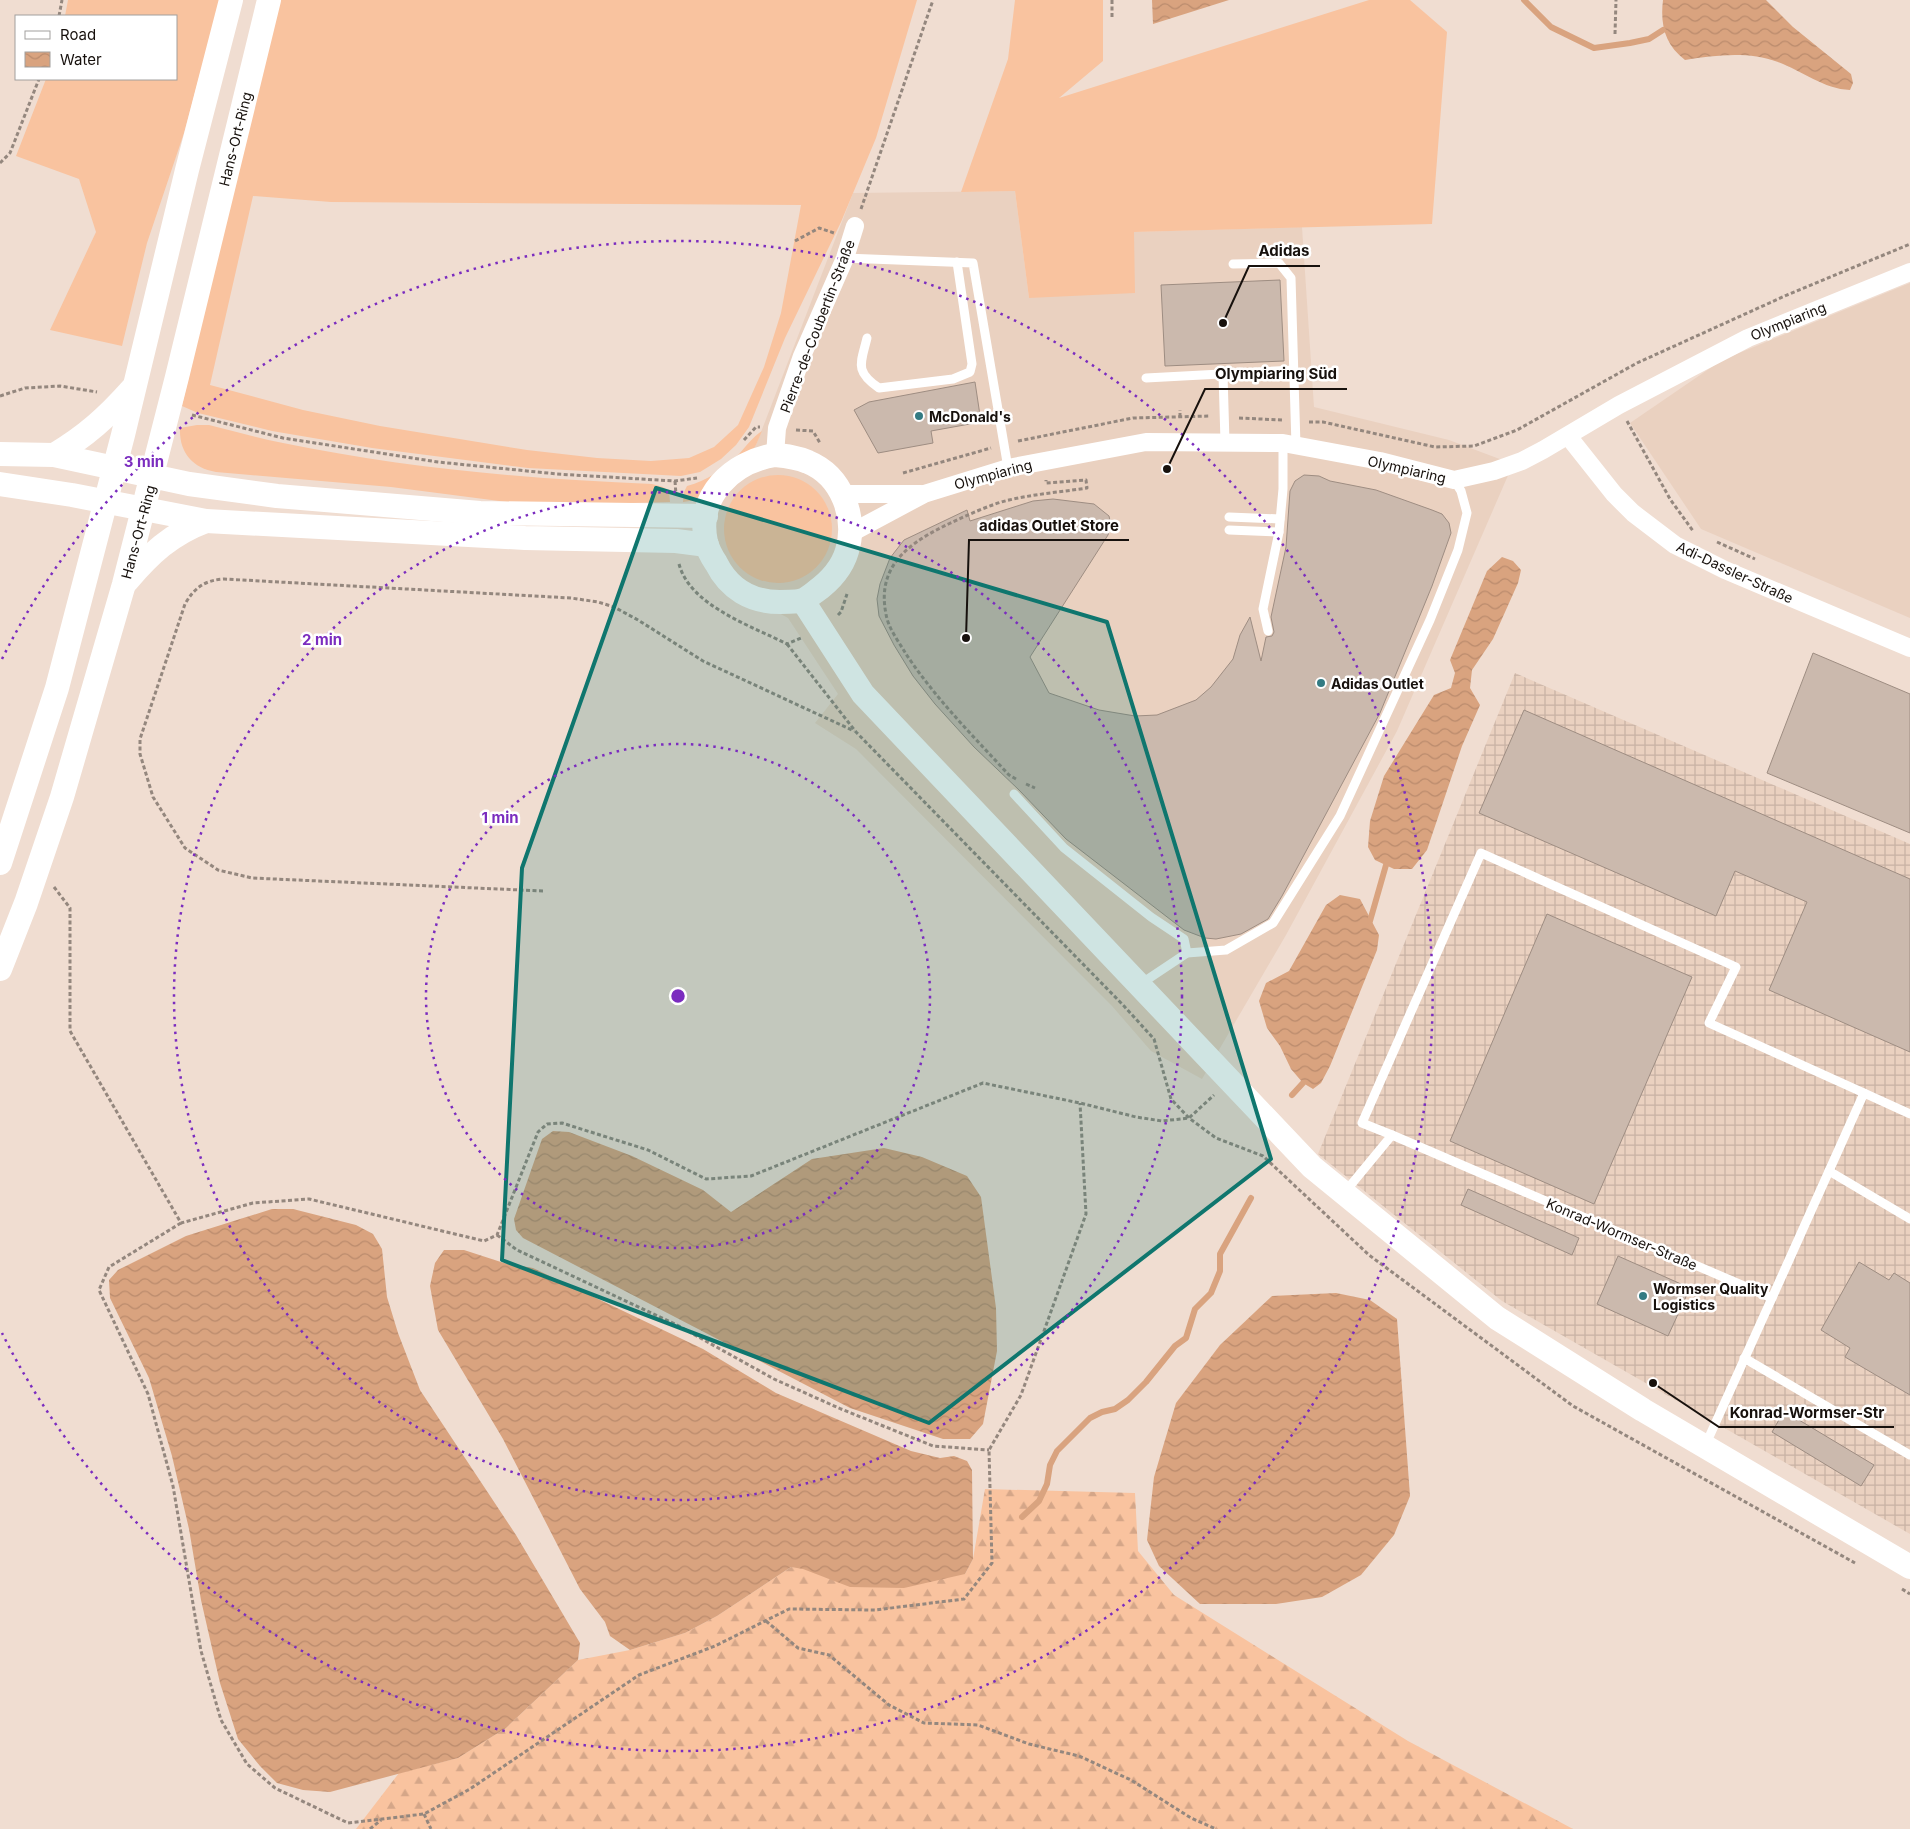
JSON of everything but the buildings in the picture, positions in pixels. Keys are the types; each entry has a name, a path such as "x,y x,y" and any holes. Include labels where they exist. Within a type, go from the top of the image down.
{"street":[{"path":"0,863 57,688 106,502 186,170 231,0"},
{"name":"Hans-Ort-Ring","path":"0,969 26,903 62,797 124,584 269,0"},
{"name":"Pierre-de-Coubertin-Straße","path":"775,455 777,428 802,356 845,258 853,233"},
{"name":"Olympiaring","path":"851,533 924,494 1008,468 1146,442 1290,444 1380,461 1454,480 1494,471 1522,462 1618,405 1748,338 1910,272"},
{"path":"54,455 78,441 96,427 134,386"},
{"name":"Adi-Dassler-Straße","path":"1568,436 1614,494 1633,513 1675,545 1725,570 1910,648"},
{"path":"0,454 54,455 189,484 277,496 480,513 676,514 706,516"},
{"path":"775,455 790,456 809,462 824,471 843,494 849,510 851,533 846,556 835,574 803,602 770,602 741,592 723,577 706,545 706,516 713,494 727,476 751,460 775,455"},
{"path":"0,484 206,521 525,538 676,541 706,545"},
{"name":"Olympiaring","path":"843,494 924,494"},
{"path":"124,584 154,552 174,536 187,528 206,521"},
{"path":"803,602 863,694 1312,1167 1496,1318 1705,1446 1910,1567"}],"lane":[{"path":"845,258 973,263 1008,468"},
{"path":"867,338 860,366 867,380 879,388 953,379 970,372 972,364 957,262"},
{"path":"1234,264 1279,263 1291,278 1296,421 1290,444 1279,532 1264,610 1268,631"},
{"path":"1146,378 1294,370"},
{"path":"1223,374 1225,442"},
{"path":"1139,985 1188,953 1226,950 1273,923 1340,816 1430,620 1458,550 1467,513 1463,496 1454,480"},
{"path":"1229,517 1280,519"},
{"path":"1229,530 1279,532"},
{"path":"1014,794 1064,848 1151,917 1184,939 1188,953"},
{"name":"Konrad-Wormser-Straße","path":"1772,1298 1362,1123 1481,853 1736,967 1709,1023 1864,1093"},
{"path":"1705,1446 1864,1093 1910,1114"},
{"path":"1344,1194 1392,1135"},
{"path":"1829,1171 1910,1219"},
{"path":"1744,1358 1910,1455"}],"path":[{"path":"59,15 62,0"},
{"path":"795,241 819,228 853,233 933,0"},
{"path":"1112,0 1112,17"},
{"path":"1615,34 1616,0"},
{"path":"0,163 10,152 39,80"},
{"path":"901,474 1004,444 1133,418 1224,417 1324,422 1435,447 1474,446 1517,430 1638,363 1787,295 1910,244"},
{"path":"1602,382 1618,405 1670,499 1693,531 1702,535"},
{"path":"0,396 25,388 60,386 96,392"},
{"path":"1180,410 1180,417"},
{"path":"192,415 283,438 438,462 557,474 676,481 699,478"},
{"path":"738,447 756,427 813,431 824,450"},
{"path":"1034,788 1009,775 955,718 926,683 896,638 886,615 885,585 896,560 908,547 923,537 1006,500 1034,494 1087,488 1086,480"},
{"path":"676,481 676,514"},
{"path":"1711,540 1755,560"},
{"path":"676,541 679,566 693,591 719,610 787,644 821,629 841,612 848,591"},
{"path":"543,891 252,878 218,870 184,848 153,797 140,754 140,739 185,604 192,592 202,584 224,579 571,598 598,602 638,620 703,661 856,732"},
{"path":"53,886 70,908 70,1032 181,1223"},
{"path":"1080,1103 1086,1214 1021,1395 989,1450 992,1564 964,1598 875,1610 789,1609 715,1646 639,1674 470,1789 424,1814 348,1823 275,1788 247,1764 222,1720 201,1651 173,1486 148,1394 99,1290 109,1267 181,1223 252,1203 309,1199 484,1241 497,1235 538,1132 547,1124 562,1123 648,1150 706,1179 751,1176 983,1083 1080,1103 1136,1117 1162,1121 1189,1118 1206,1104 1228,1080"},
{"path":"497,1235 517,1250 677,1325 774,1379 841,1409 933,1446 989,1450"},
{"path":"766,1621 798,1648 829,1655 889,1705 924,1723 978,1725 1029,1744 1079,1756 1131,1780 1191,1818 1216,1829"},
{"path":"424,1814 431,1829"},
{"path":"370,1829 381,1819"}],"highlighted area":[{"path":"656,488 1107,622 1271,1159 929,1423 502,1260 522,868"}],"shaded area":[{"path":"1015,191 1029,298 1134,232 1302,227 1314,407 1449,440 1513,464 1397,731 1286,935 1202,1079 1151,1051 1112,1006 856,749 815,723 838,694 788,618 712,576 706,500 756,445 853,193"},
{"path":"1910,283 1910,618 1701,529 1630,423 1722,360"},
{"path":"1515,673 1910,844 1910,1534 1502,1301 1318,1154"}],"green space":[{"path":"68,0 220,0 184,133 147,243 122,346 50,330 96,232 79,179 16,156 46,80 178,80 178,15 65,15"},
{"path":"278,0 917,0 876,138 841,222 785,338 749,427 736,445 721,459 700,472 681,476 528,468 372,448 272,431 198,413 182,406","holes":["253,196 331,202 801,205 781,313 764,367 738,425 714,447 689,458 651,461 597,458 527,450 380,426 303,410 210,385"]},
{"path":"1015,0 1103,0 1103,61 1059,98 1369,0 1410,0 1447,32 1432,224 1134,232 1135,293 1029,298 1015,191 961,192 1008,59"},
{"path":"209,425 329,452 420,466 559,479 652,484 669,491 670,502 551,505 507,502 391,487 216,472 194,463 189,458 182,444 180,428"},
{"path":"762,431 756,445 747,457 711,491 696,500 683,502 687,486 702,481 722,469 735,459 753,438"},
{"path":"778,475 799,479 816,491 828,508 832,529 828,550 816,567 799,579 778,583 757,579 740,567 728,550 724,529 728,508 740,491 757,479"},
{"path":"985,1489 1135,1493 1138,1551 1174,1595 1408,1741 1573,1829 356,1829 399,1773 458,1758 506,1728 578,1660 630,1650 685,1633 717,1616 791,1567 965,1574 973,1559"}],"water":[{"path":"1152,0 1229,0 1153,24"},
{"path":"1663,0 1766,0 1793,27 1851,74 1853,83 1850,90 1831,86 1778,62 1755,56 1720,56 1685,60 1673,48 1665,34 1662,18"},
{"path":"1502,557 1513,561 1521,570 1518,583 1493,639 1472,670 1470,688 1480,705 1462,746 1427,850 1412,869 1394,869 1375,860 1368,847 1370,821 1384,776 1434,695 1451,688 1455,673 1450,660 1487,571"},
{"path":"1340,895 1360,899 1379,935 1377,950 1330,1066 1321,1083 1313,1089 1303,1083 1291,1069 1280,1046 1267,1028 1259,1001 1266,983 1289,971 1326,905"},
{"path":"553,1131 569,1132 632,1156 703,1190 731,1212 812,1159 884,1148 922,1157 967,1176 981,1197 996,1308 997,1351 983,1424 970,1439 943,1439 850,1408 523,1238 516,1230 514,1219 542,1139"},
{"path":"272,1209 293,1209 356,1225 373,1234 382,1249 387,1297 398,1333 420,1390 516,1535 580,1643 578,1660 506,1728 458,1758 330,1792 303,1790 277,1783 238,1739 220,1683 201,1600 189,1529 172,1456 149,1378 110,1298 109,1280 118,1270 186,1236"},
{"path":"444,1250 464,1250 504,1263 533,1268 703,1349 776,1393 911,1451 940,1458 954,1456 967,1461 972,1470 973,1559 965,1574 904,1588 850,1587 803,1569 791,1567 717,1616 685,1633 630,1650 610,1636 605,1622 580,1589 503,1439 438,1330 430,1286 435,1263"},
{"path":"1336,1293 1370,1300 1397,1319 1410,1496 1394,1535 1361,1575 1322,1597 1276,1604 1200,1604 1159,1566 1147,1540 1154,1477 1176,1403 1220,1345 1272,1296"}],"waterway":[{"path":"1524,0 1551,27 1594,48 1649,39 1663,30"},
{"path":"1370,921 1386,865"},
{"path":"1292,1095 1303,1083"},
{"path":"1022,1517 1039,1501 1047,1484 1050,1465 1057,1451 1090,1418 1102,1412 1115,1409 1128,1400 1146,1382 1175,1346 1186,1338 1195,1309 1211,1293 1220,1271 1220,1254 1251,1198"}],"place":[{"name":"Adidas","path":"1223,323"},
{"name":"McDonald's","path":"919,416"},
{"name":"Olympiaring Süd","path":"1167,469"},
{"name":"adidas Outlet Store","path":"966,638"},
{"name":"Adidas Outlet","path":"1321,683"},
{"name":"Wormser Quality Logistics","path":"1643,1296"},
{"name":"Konrad-Wormser-Str","path":"1653,1383"}]}
